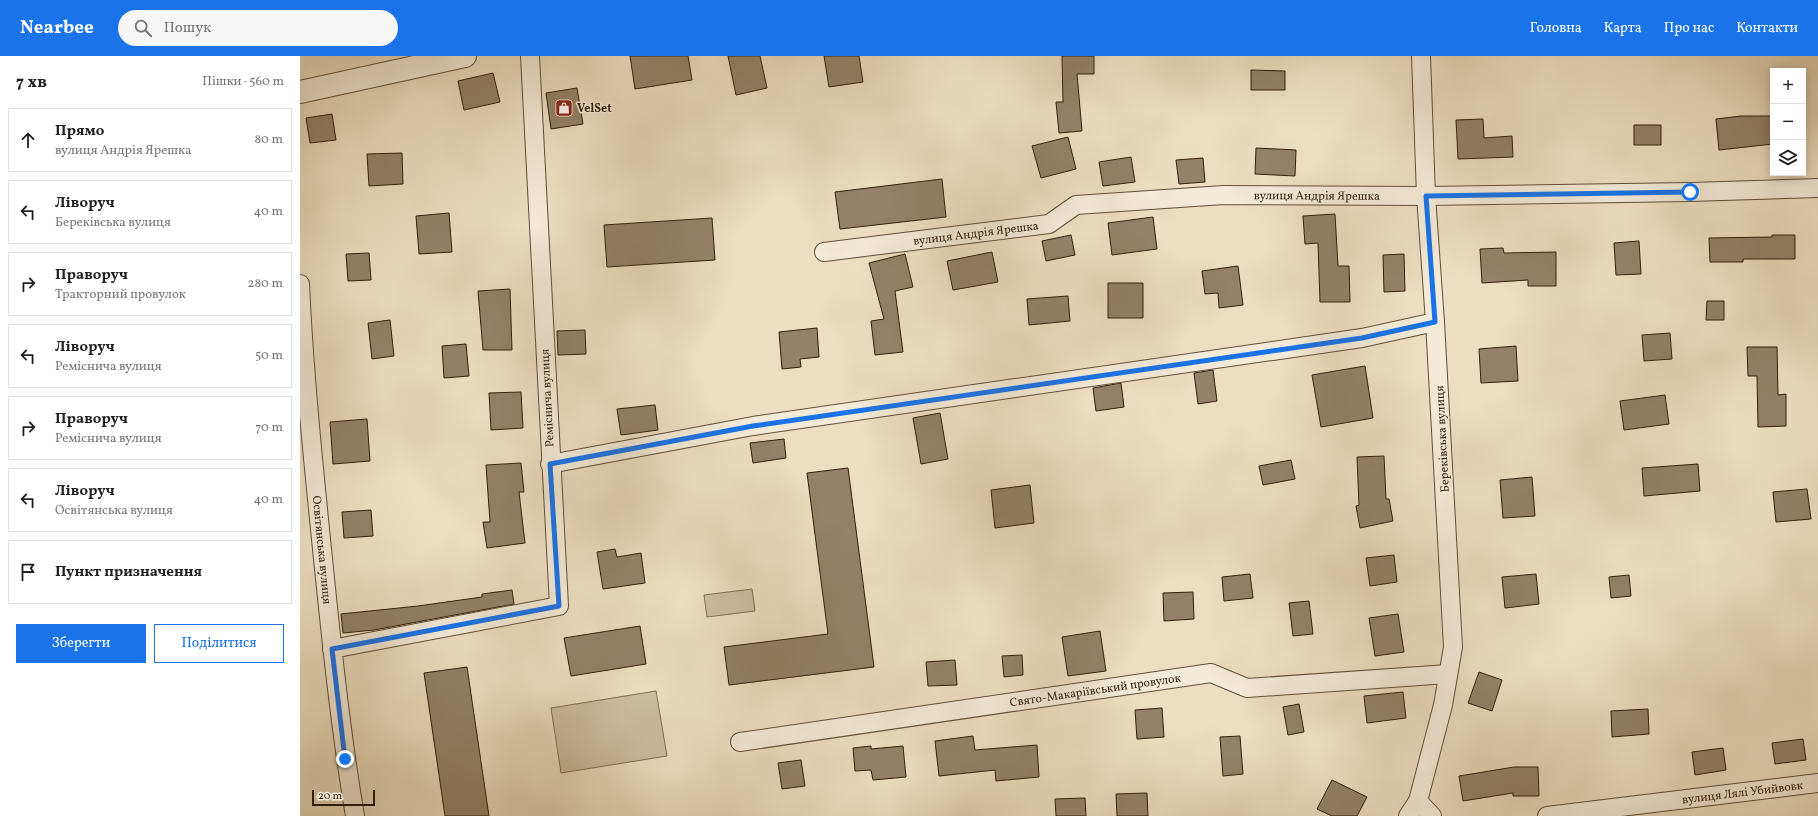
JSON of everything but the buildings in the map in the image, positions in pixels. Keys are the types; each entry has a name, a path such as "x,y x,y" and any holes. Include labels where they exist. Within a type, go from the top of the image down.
{"street":[{"path":"300,92 465,56"},
{"name":"Реміснича вулиця","path":"332,649 559,606 550,464 530,56"},
{"name":"Береківська вулиця","path":"1413,809 1443,705 1453,647 1435,322 1426,196 1421,56"},
{"name":"вулиця Андрія Ярешка","path":"824,252 1049,224 1076,205 1224,195 1426,196 1690,192 1818,188"},
{"name":"Освітянська вулиця","path":"300,284 302,369 345,759 355,816"},
{"path":"550,464 753,426 1362,338 1435,322"},
{"name":"Свято-Макаріївський провулок","path":"740,742 1211,673 1247,688 1448,674"},
{"name":"вулиця Лялі Убийвовк","path":"1547,816 1818,783"},
{"path":"1413,809 1432,816"}],"shaded area":[{"path":"752,589 755,611 707,617 704,595"},
{"path":"656,691 667,756 561,773 551,708"}],"place":[{"name":"VelSet","path":"564,108"}],"route":[{"path":"345,759 332,649 559,606 550,464 753,426 1362,338 1435,322 1426,196 1690,192"}]}
